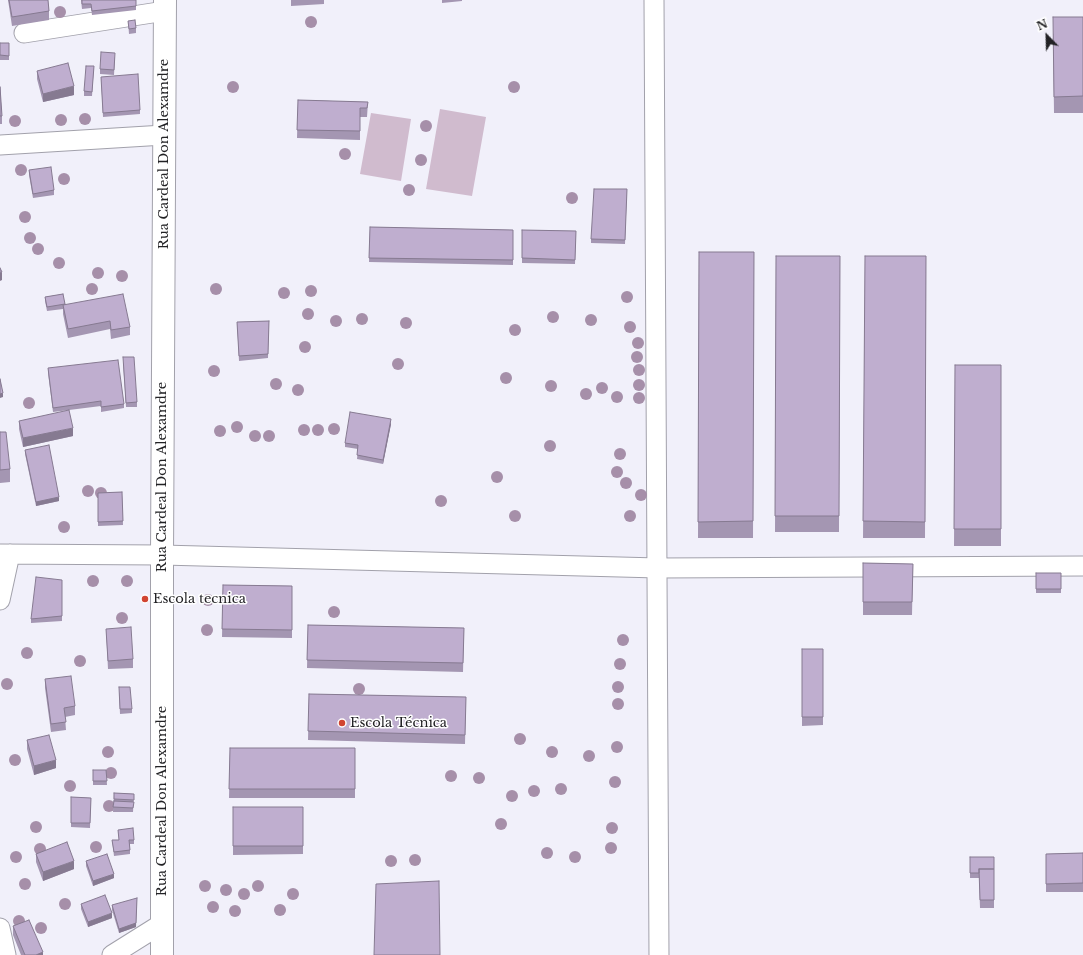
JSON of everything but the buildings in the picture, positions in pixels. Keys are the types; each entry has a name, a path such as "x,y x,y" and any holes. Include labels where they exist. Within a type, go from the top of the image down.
{"main road":[{"name":"Rua Cardeal Don Alexamdre","path":"162,955 164,6"}],"street":[{"path":"654,0 659,955"},
{"path":"24,33 164,6"},
{"path":"0,145 164,135"},
{"path":"0,600 5,554 162,555 658,568 1083,566"},
{"path":"112,955 162,923"},
{"path":"0,928 6,955"}],"shaded area":[{"path":"440,109 486,117 472,196 426,189"},
{"path":"371,113 411,119 401,181 360,174"}],"place":[{"name":"Escola tecnica","path":"145,599"},
{"name":"Escola Técnica","path":"342,723"}]}
